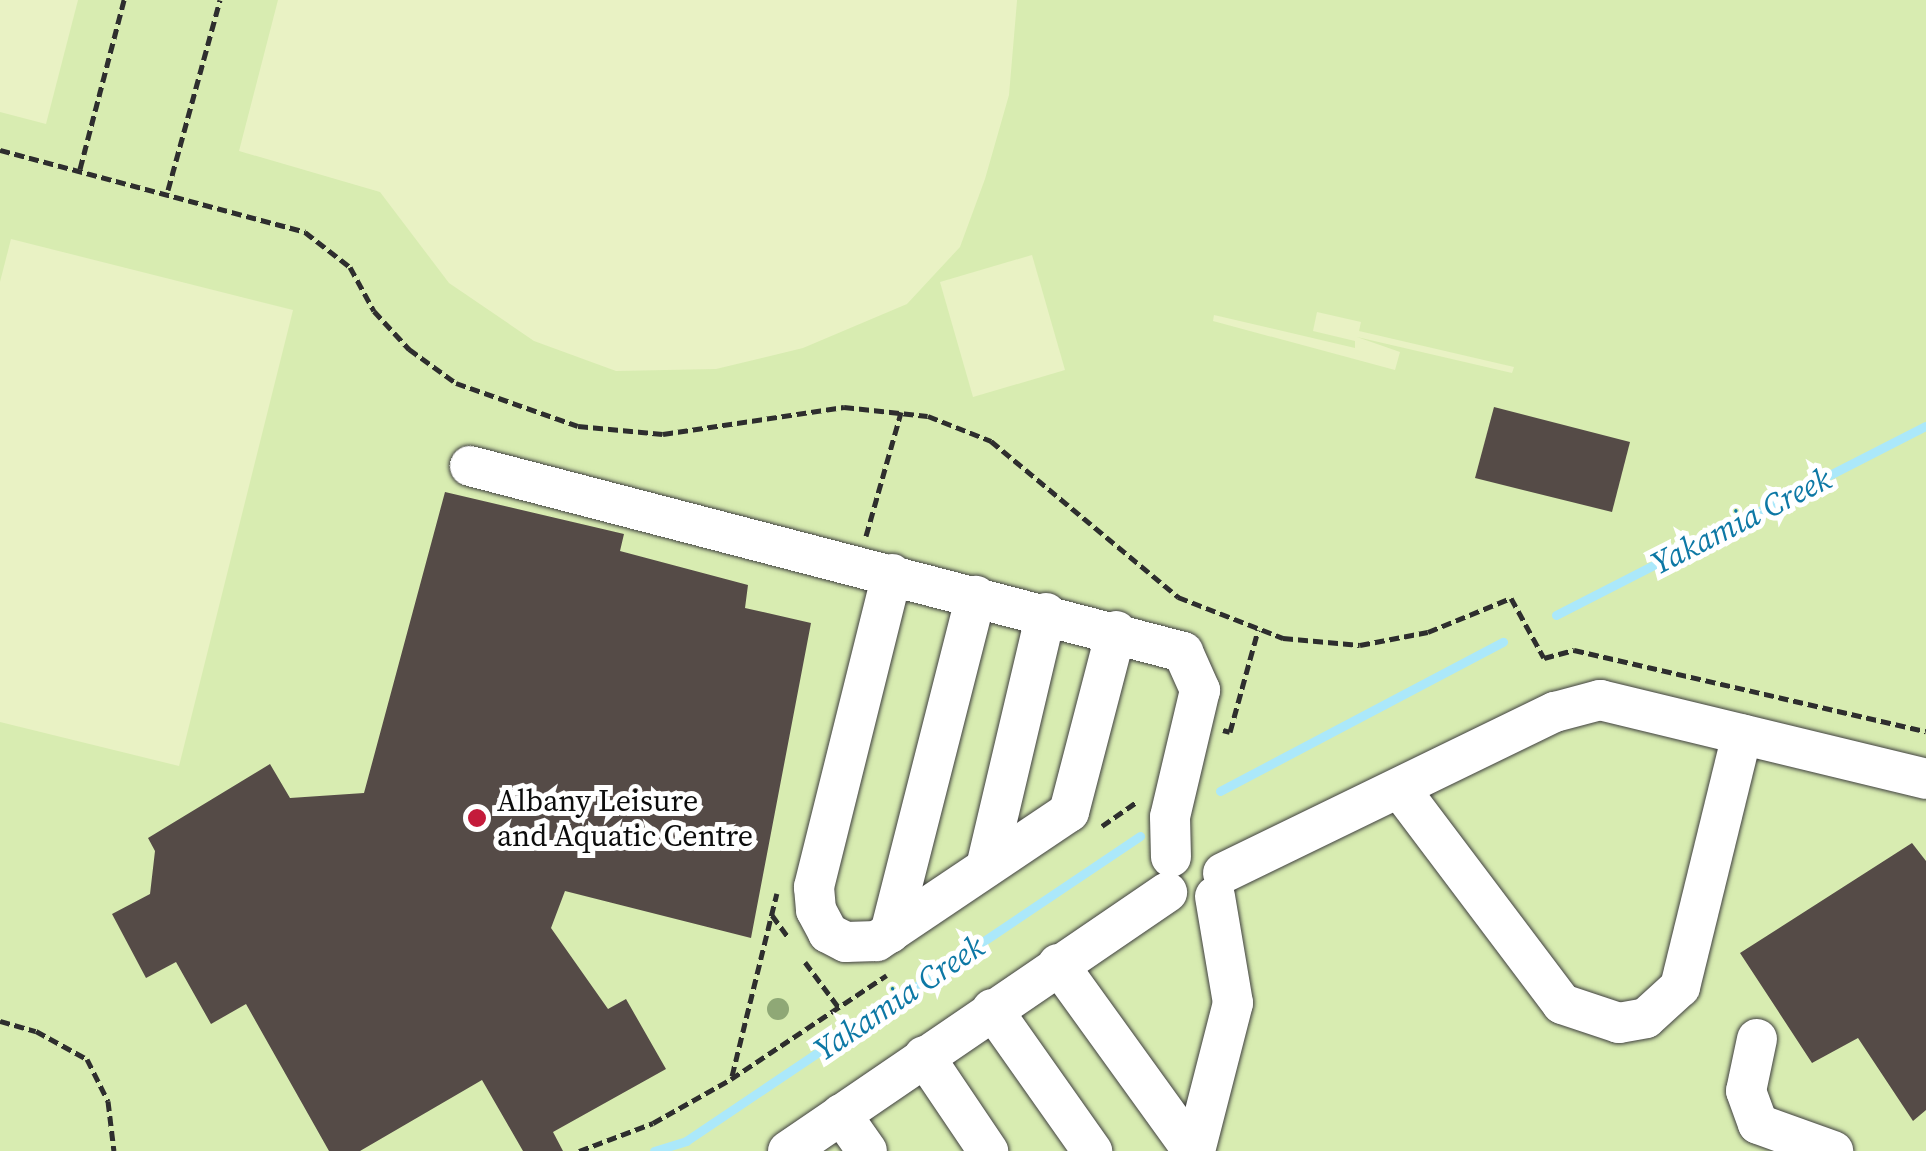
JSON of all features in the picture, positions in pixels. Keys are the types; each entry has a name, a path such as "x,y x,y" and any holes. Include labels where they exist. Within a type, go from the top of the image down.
{"street":[{"path":"470,466 1116,631 1183,652 1196,669 1200,690 1180,792 1170,817 1197,874 1233,1003 1194,1151"},
{"path":"875,570 814,887 816,910 828,933 861,944 890,933 1069,812 1116,631"},
{"path":"890,933 976,596"},
{"path":"986,868 1046,614"},
{"path":"788,1151 1058,964 1197,874 1400,789 1555,712 1600,700 1926,780"},
{"path":"1400,789 1562,1004 1619,1023 1646,1018 1680,987 1742,734"},
{"path":"1058,964 1194,1151"},
{"path":"992,1010 1092,1151"},
{"path":"1757,1039 1746,1090 1758,1124 1833,1151"},
{"path":"924,1056 988,1151"},
{"path":"842,1114 868,1151"}],"path":[{"path":"80,169 124,0"},
{"path":"167,192 220,0"},
{"path":"0,150 167,192 317,239 350,267 374,311 409,349 456,383 578,426 663,434 844,407 901,411 991,441 1178,597 1282,638 1377,642 1428,632 1511,598 1544,658 1574,650 1926,731"},
{"path":"875,570 901,411"},
{"path":"731,1079 781,877"},
{"path":"0,1021 36,1031 87,1059 108,1101 114,1151"}],"green space":[{"path":"0,0 1926,0 1926,1151 0,1151"},
{"path":"0,0 78,0 46,124 0,112"},
{"path":"278,0 1017,1 1009,95 985,179 960,247 907,304 803,348 716,369 616,371 534,341 449,283 380,192 239,151"},
{"path":"11,239 293,310 179,766 0,722 0,282"},
{"path":"1032,255 1065,370 973,397 940,282"},
{"path":"1317,312 1361,322 1359,331 1514,367 1512,373 1357,337 1400,352 1395,370 1213,321 1214,315 1355,348 1355,341 1313,331"}],"building":[{"path":"1494,407 1630,442 1612,512 1475,478"},
{"name":"Albany Leisure and Aquatic Centre","path":"445,492 624,534 620,551 748,585 745,608 811,623 751,938 565,891 551,928 608,1009 626,999 666,1069 553,1132 563,1151 523,1151 482,1080 360,1151 329,1151 246,1004 211,1024 176,962 146,978 112,914 150,894 155,851 148,838 270,764 290,798 364,793"},
{"path":"1912,843 1926,861 1926,1110 1913,1121 1858,1038 1812,1063 1740,953"}],"waterway":[{"name":"Yakamia Creek","path":"1556,615 1926,426"},
{"name":"Yakamia Creek","path":"1220,791 1503,642"},
{"name":"Yakamia Creek","path":"654,1151 686,1141 1140,836"}],"place":[{"name":"Albany Leisure and Aquatic Centre","path":"477,818"}]}
